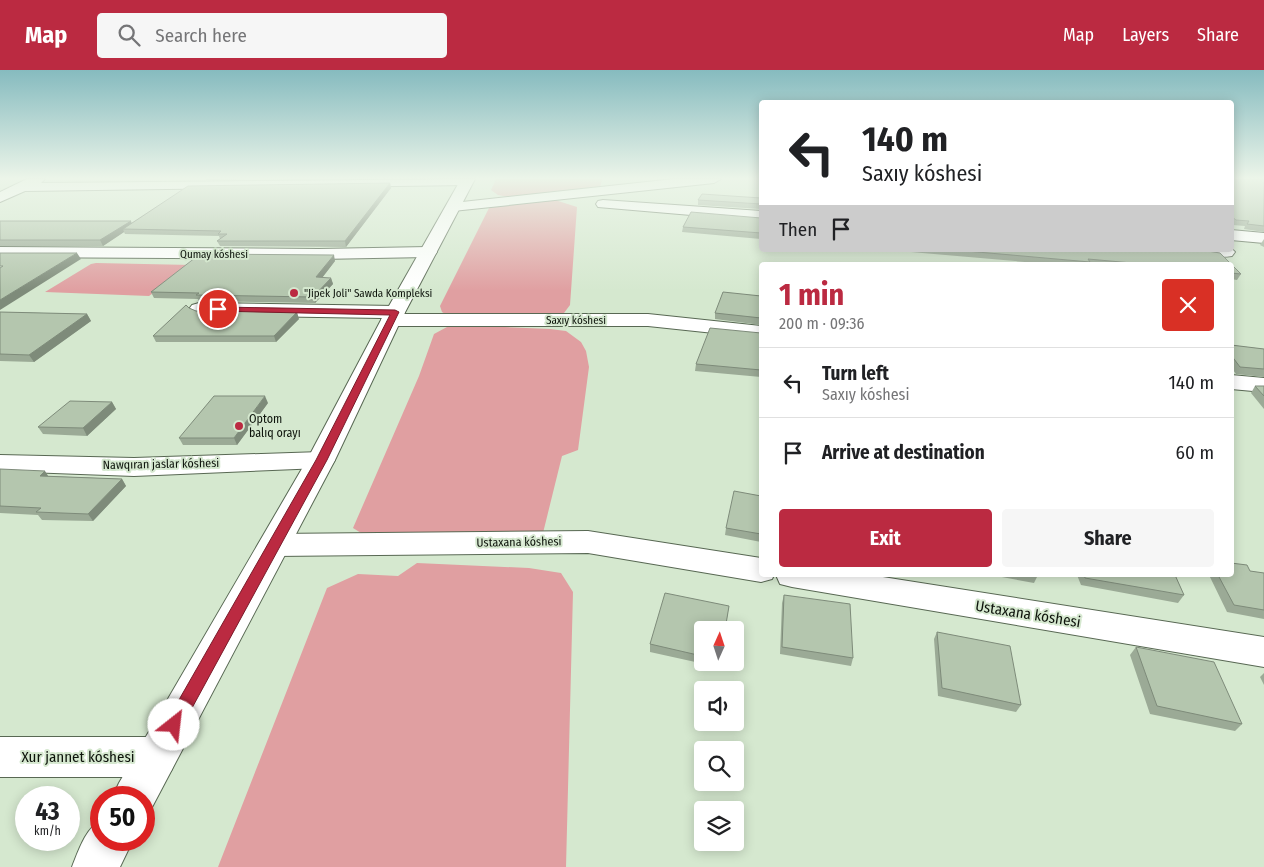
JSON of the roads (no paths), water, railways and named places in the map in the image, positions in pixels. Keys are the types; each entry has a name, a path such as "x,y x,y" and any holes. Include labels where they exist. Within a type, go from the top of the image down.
{"street":[{"path":"140,786 321,460 393,316 448,216"},
{"path":"1234,235 1264,238"},
{"name":"Qumay kóshesi","path":"0,252 309,254 428,252"},
{"name":"Saxıy kóshesi","path":"199,309 393,316 648,320 759,332"},
{"path":"1234,382 1264,385"},
{"name":"Nawqıran jaslar kóshesi","path":"0,463 134,467 321,460"},
{"name":"Ustaxana kóshesi","path":"274,545 588,542 759,570"},
{"name":"Ustaxana kóshesi","path":"804,577 1264,652"},
{"name":"Xur jannet kóshesi","path":"0,757 156,757"},
{"path":"95,867 104,851"}],"place":[{"name":"\"Jipek Joli\" Sawda Kompleksi","path":"294,293"},
{"name":"Optom balıq orayı","path":"239,426"}]}
